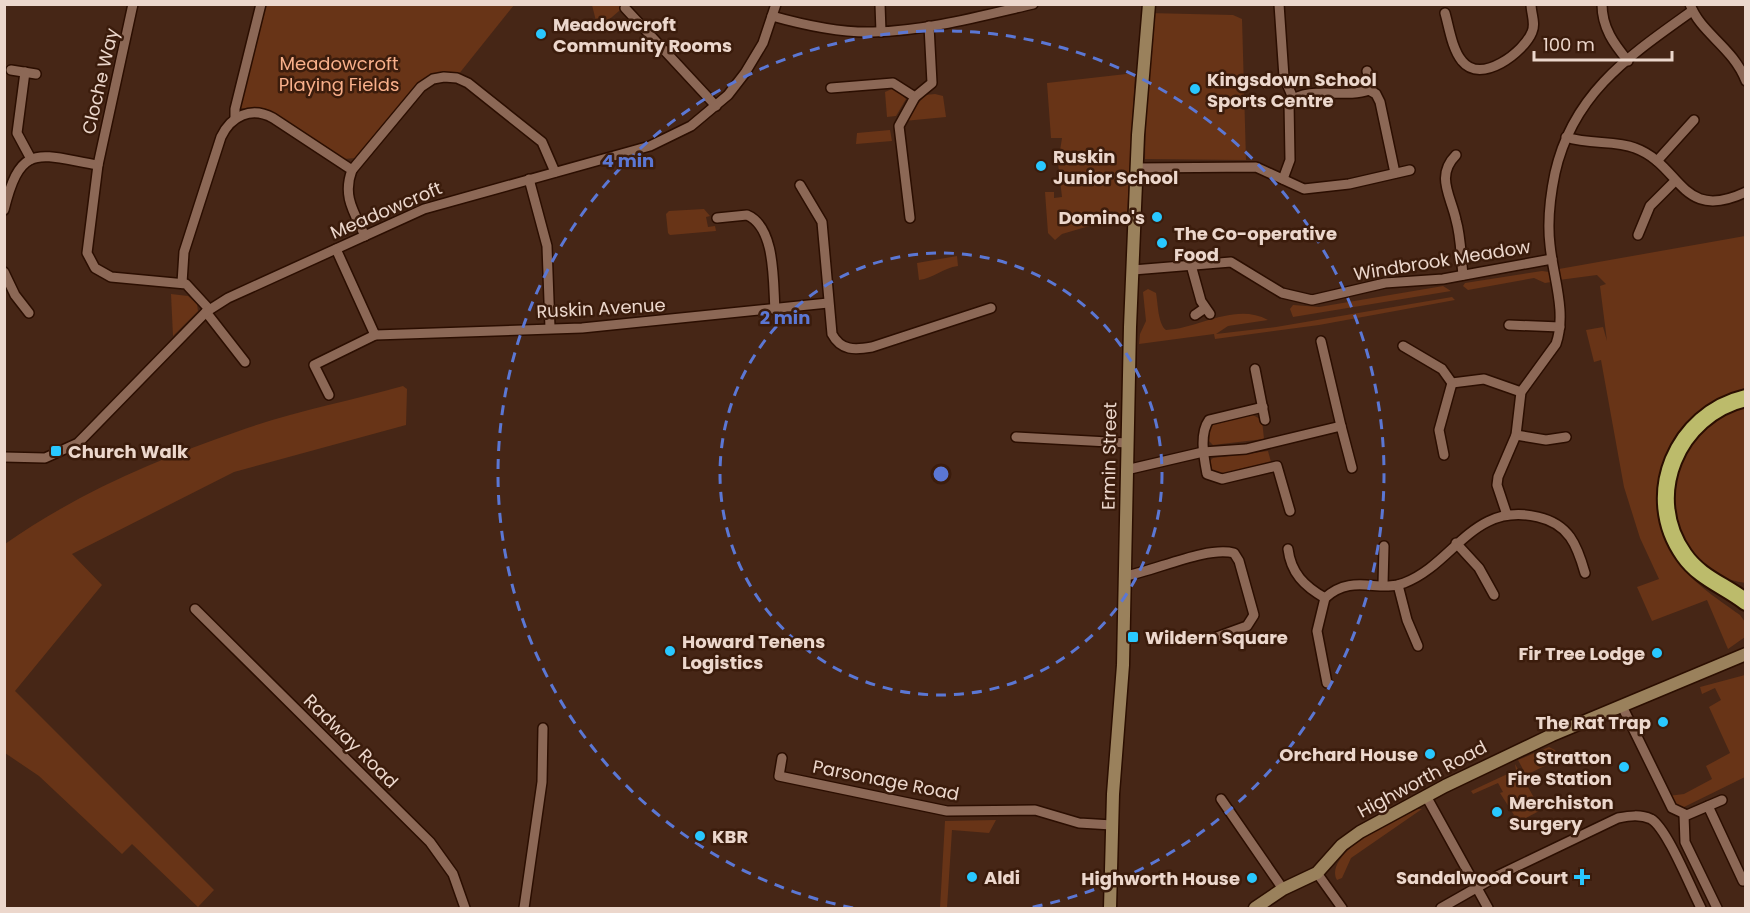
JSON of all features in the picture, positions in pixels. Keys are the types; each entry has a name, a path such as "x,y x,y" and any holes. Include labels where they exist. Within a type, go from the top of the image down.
{"highway":[{"path":"1741,596 1706,578 1682,553 1670,526 1665,493 1673,459 1690,431 1717,409 1746,398"}],"main road":[{"name":"Ermin Street","path":"1110,909 1112,825 1123,665 1126,470 1137,168 1149,4"},
{"name":"Highworth Road","path":"1255,909 1283,889 1317,873 1342,845 1359,832 1426,796 1530,745 1743,653"}],"street":[{"name":"Cloche Way","path":"133,4 98,165 87,253 95,268 111,277 182,283"},
{"path":"235,118 234,109 261,4"},
{"name":"Meadowcroft","path":"4,458 30,460 45,458 78,443 208,311 228,298 424,209 662,141 691,126 716,106 754,60 776,4"},
{"path":"880,4 881,32"},
{"path":"977,4 979,16"},
{"path":"772,16 860,32 881,32 929,26 1033,4"},
{"path":"1279,4 1284,77 1293,98"},
{"path":"1445,13 1461,60 1472,68 1483,70 1499,65 1529,38 1534,24 1531,4"},
{"path":"1602,4 1605,27 1628,61"},
{"path":"625,8 716,106"},
{"path":"1506,515 1497,485 1498,477 1516,435 1521,392 1556,344 1560,327 1549,207 1566,137 1583,105 1602,83 1691,8 1733,56 1746,81"},
{"path":"910,218 899,126 915,97 932,83 929,26"},
{"path":"11,70 36,74"},
{"path":"1367,71 1372,90 1380,103 1395,173"},
{"path":"25,72 17,134 31,159"},
{"path":"365,236 347,198 352,170 421,87 433,79 451,77 468,83 542,142 555,172"},
{"path":"831,88 893,83 915,97"},
{"path":"1283,179 1290,160 1287,104 1293,98 1317,94 1356,94 1372,90"},
{"path":"245,363 189,286 182,283 184,252 221,137 235,118 252,112 266,114 352,170"},
{"path":"1657,161 1694,120"},
{"path":"1566,137 1586,143 1631,146 1657,161 1675,182 1692,195 1708,201 1723,201 1746,192"},
{"path":"1456,155 1446,170 1445,189 1456,220 1463,275"},
{"path":"4,210 15,174 31,159 50,158 98,165"},
{"path":"1137,168 1256,168 1304,189 1349,184 1410,171"},
{"path":"529,179 547,246 550,328"},
{"path":"1638,235 1650,206 1675,182"},
{"path":"800,185 822,222 833,338 842,346 852,350 872,347 991,308"},
{"path":"717,218 747,215 763,227 768,244 775,310"},
{"path":"336,249 375,335"},
{"name":"Windbrook Meadow","path":"1133,270 1231,262 1282,293 1306,299 1385,283 1463,275 1552,259"},
{"path":"1191,266 1208,311 1196,315"},
{"path":"4,272 15,295 28,313"},
{"name":"Ruskin Avenue","path":"329,395 314,365 375,335 626,324 828,303"},
{"path":"1509,325 1560,327"},
{"path":"1321,341 1352,468"},
{"path":"1403,346 1442,369 1452,383"},
{"path":"1255,369 1265,420"},
{"path":"1452,383 1484,380 1521,392"},
{"path":"1444,455 1439,430 1452,383"},
{"path":"1263,407 1209,420 1205,429 1203,452 1207,474 1222,479 1277,466 1290,511"},
{"path":"1126,470 1203,452 1246,449 1341,426"},
{"path":"1516,435 1546,440 1566,437"},
{"path":"1016,437 1127,443"},
{"path":"1327,683 1317,631 1325,598 1337,589 1351,585 1398,585 1426,572 1456,543 1483,524 1506,515 1542,517 1565,530 1576,544 1585,573"},
{"path":"1456,543 1479,568 1494,595"},
{"path":"1383,584 1384,546"},
{"path":"1288,549 1292,568 1300,580 1325,598"},
{"path":"1125,576 1205,555 1234,553 1239,561 1254,615 1245,628 1214,638"},
{"path":"1398,585 1407,620 1418,646"},
{"name":"Radway Road","path":"195,609 436,848 453,874 465,909"},
{"path":"1622,706 1669,805 1684,815"},
{"path":"524,909 542,782 543,728"},
{"name":"Parsonage Road","path":"782,758 779,776 931,808 958,812 1035,810 1079,823 1112,825"},
{"path":"1426,796 1488,909"},
{"path":"1221,799 1283,889"},
{"path":"1684,815 1722,800"},
{"path":"1708,806 1743,881 1746,880"},
{"path":"1684,815 1685,842 1717,909"},
{"path":"1441,909 1499,875 1618,818 1634,816 1655,822 1663,831 1701,909"},
{"path":"1317,873 1342,909"}],"green space":[{"name":"Meadowcroft Playing Fields","path":"264,5 514,5 458,75 435,75 356,158 344,159 276,114 241,108"},
{"path":"592,5 626,5 598,29"},
{"name":"Kingsdown School Sports Centre","path":"1148,13 1233,15 1242,19 1246,160 1145,159"},
{"path":"1135,73 1127,215 1062,234 1055,240 1048,233 1045,192 1054,192 1054,198 1062,197 1058,163 1062,138 1051,138 1047,83"},
{"path":"894,88 906,99 896,116 887,117 885,92"},
{"path":"925,95 943,96 946,117 904,121"},
{"path":"890,130 892,141 856,144 857,133"},
{"path":"704,209 710,216 706,217 708,227 715,226 716,231 670,235 668,233 666,214 669,211"},
{"path":"1745,236 1745,390 1706,406 1678,431 1663,464 1660,484 1662,525 1667,543 1679,564 1712,595 1740,615 1745,622 1745,637 1728,649 1707,600 1652,621 1637,587 1659,579 1640,538 1624,487 1601,360 1594,362 1586,330 1603,327 1607,341 1600,286 1606,284 1597,275 1559,280 1559,269"},
{"path":"957,256 958,266 919,280 917,263"},
{"path":"1542,271 1549,272 1551,282 1545,283 1534,278 1468,290 1463,286 1465,283"},
{"path":"1443,286 1451,291 1293,317 1290,309 1293,305 1319,307"},
{"path":"1148,289 1156,293 1160,319 1166,330 1230,315 1255,315 1268,320 1228,326 1216,334 1276,327 1452,297 1455,300 1319,325 1215,339 1214,334 1139,344 1140,334 1146,321 1143,292"},
{"path":"171,294 188,296 197,304 198,311 173,336"},
{"path":"403,386 407,389 406,425 234,472 72,554 102,585 15,691 214,890 198,907 132,844 122,854 39,776 5,753 5,544 60,509 118,479 178,453 279,418"},
{"path":"1746,406 1746,583 1722,576 1703,564 1689,548 1679,528 1675,506 1676,484 1682,462 1693,441 1717,419"},
{"path":"1251,414 1262,420 1264,439 1213,445 1209,441 1211,425"},
{"path":"1268,451 1271,462 1266,464 1225,475 1210,469 1209,462 1213,458"},
{"path":"1745,675 1745,777 1682,808 1671,802 1668,796 1684,794 1712,779 1706,766 1730,753 1709,707 1721,700 1715,688 1702,694 1700,687"},
{"path":"1549,747 1555,750 1559,759 1526,775 1518,760"},
{"path":"1515,764 1541,810 1524,819 1510,818 1514,815 1500,793 1503,792 1498,783 1473,794 1471,791 1516,770"},
{"path":"1416,809 1422,809 1351,858 1342,878 1337,880 1336,870 1341,859 1351,848 1379,828"},
{"path":"996,820 989,833 952,830 947,908 940,908 945,821"}],"place":[{"name":"Meadowcroft Community Rooms","path":"541,34"},
{"name":"Kingsdown School Sports Centre","path":"1195,89"},
{"name":"Ruskin Junior School","path":"1041,166"},
{"name":"Domino's","path":"1157,217"},
{"name":"The Co-operative Food","path":"1162,243"},
{"name":"Church Walk","path":"56,451"},
{"name":"Wildern Square","path":"1133,637"},
{"name":"Howard Tenens Logistics","path":"670,651"},
{"name":"Fir Tree Lodge","path":"1657,653"},
{"name":"The Rat Trap","path":"1663,722"},
{"name":"Orchard House","path":"1430,754"},
{"name":"Stratton Fire Station","path":"1624,767"},
{"name":"Merchiston Surgery","path":"1497,812"},
{"name":"KBR","path":"700,836"},
{"name":"Aldi","path":"972,877"},
{"name":"Sandalwood Court","path":"1582,877"},
{"name":"Highworth House","path":"1252,878"}]}
